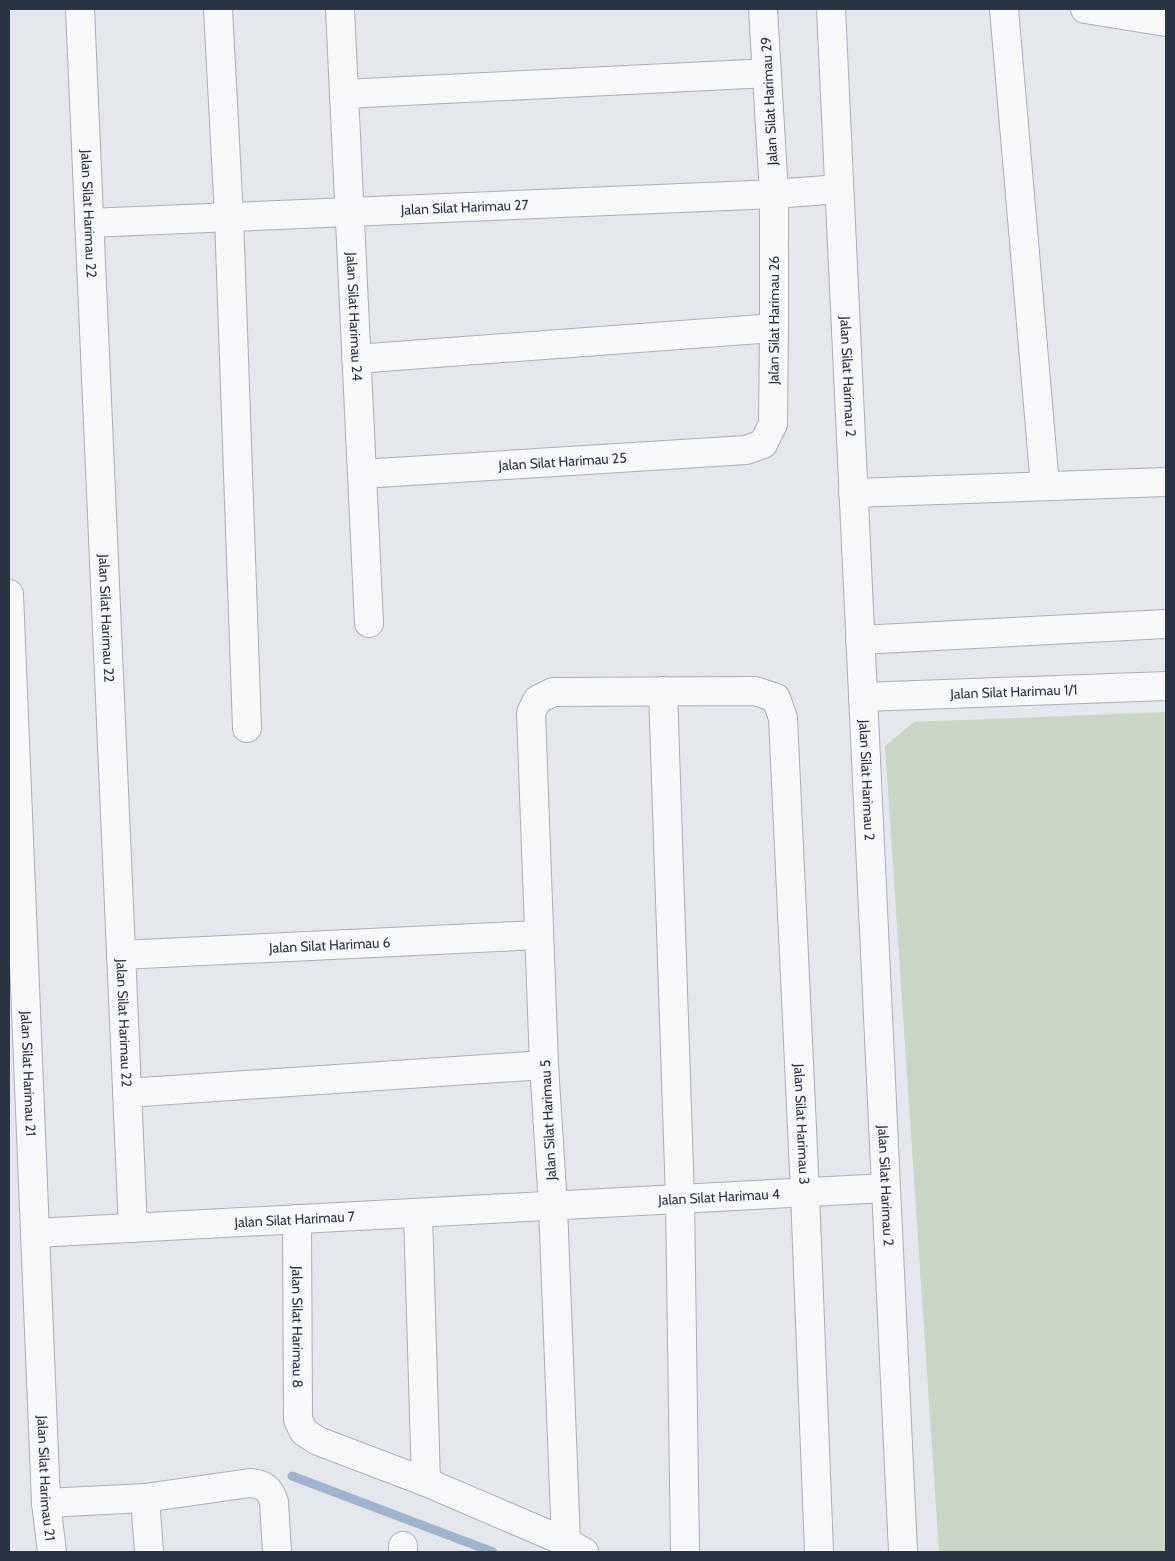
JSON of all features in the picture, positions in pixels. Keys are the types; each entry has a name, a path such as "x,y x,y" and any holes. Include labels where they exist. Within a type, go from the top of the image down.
{"street":[{"name":"Jalan Silat Harimau 22","path":"80,9 133,1228"},
{"path":"218,9 229,217 247,728"},
{"name":"Jalan Silat Harimau 24","path":"340,9 369,623"},
{"name":"Jalan Silat Harimau 29","path":"763,9 774,194"},
{"name":"Jalan Silat Harimau 2","path":"831,9 903,1552"},
{"path":"1004,9 1045,486"},
{"path":"1085,9 1166,22"},
{"path":"344,94 767,73"},
{"name":"Jalan Silat Harimau 27","path":"90,223 774,194 839,189"},
{"name":"Jalan Silat Harimau 26","path":"763,444 773,424 774,194"},
{"path":"356,359 774,328"},
{"name":"Jalan Silat Harimau 25","path":"362,474 746,450 763,444"},
{"path":"853,493 1166,482"},
{"name":"Jalan Silat Harimau 21","path":"9,594 15,876 35,1233 46,1503 52,1552"},
{"path":"860,640 1166,624"},
{"name":"Jalan Silat Harimau 1/1","path":"863,697 1166,686"},
{"path":"663,691 680,1199 685,1552"},
{"name":"Jalan Silat Harimau 3","path":"663,691 755,691 776,698 783,718 819,1552"},
{"name":"Jalan Silat Harimau 5","path":"575,1547 544,1065 531,713 537,700 553,692 663,691"},
{"name":"Jalan Silat Harimau 6","path":"121,955 539,935"},
{"path":"127,1093 544,1065"},
{"name":"Jalan Silat Harimau 4","path":"553,1206 886,1188"},
{"name":"Jalan Silat Harimau 7","path":"35,1233 553,1206"},
{"path":"418,1213 426,1482 575,1547"},
{"name":"Jalan Silat Harimau 8","path":"297,1219 298,1420 304,1432 318,1441 426,1482"},
{"path":"46,1503 145,1498 250,1483 259,1484 272,1494 277,1552"},
{"path":"145,1498 149,1552"}],"green space":[{"path":"1166,712 1166,1552 939,1552 885,746 914,722"}],"waterway":[{"path":"292,1476 493,1552"}]}
